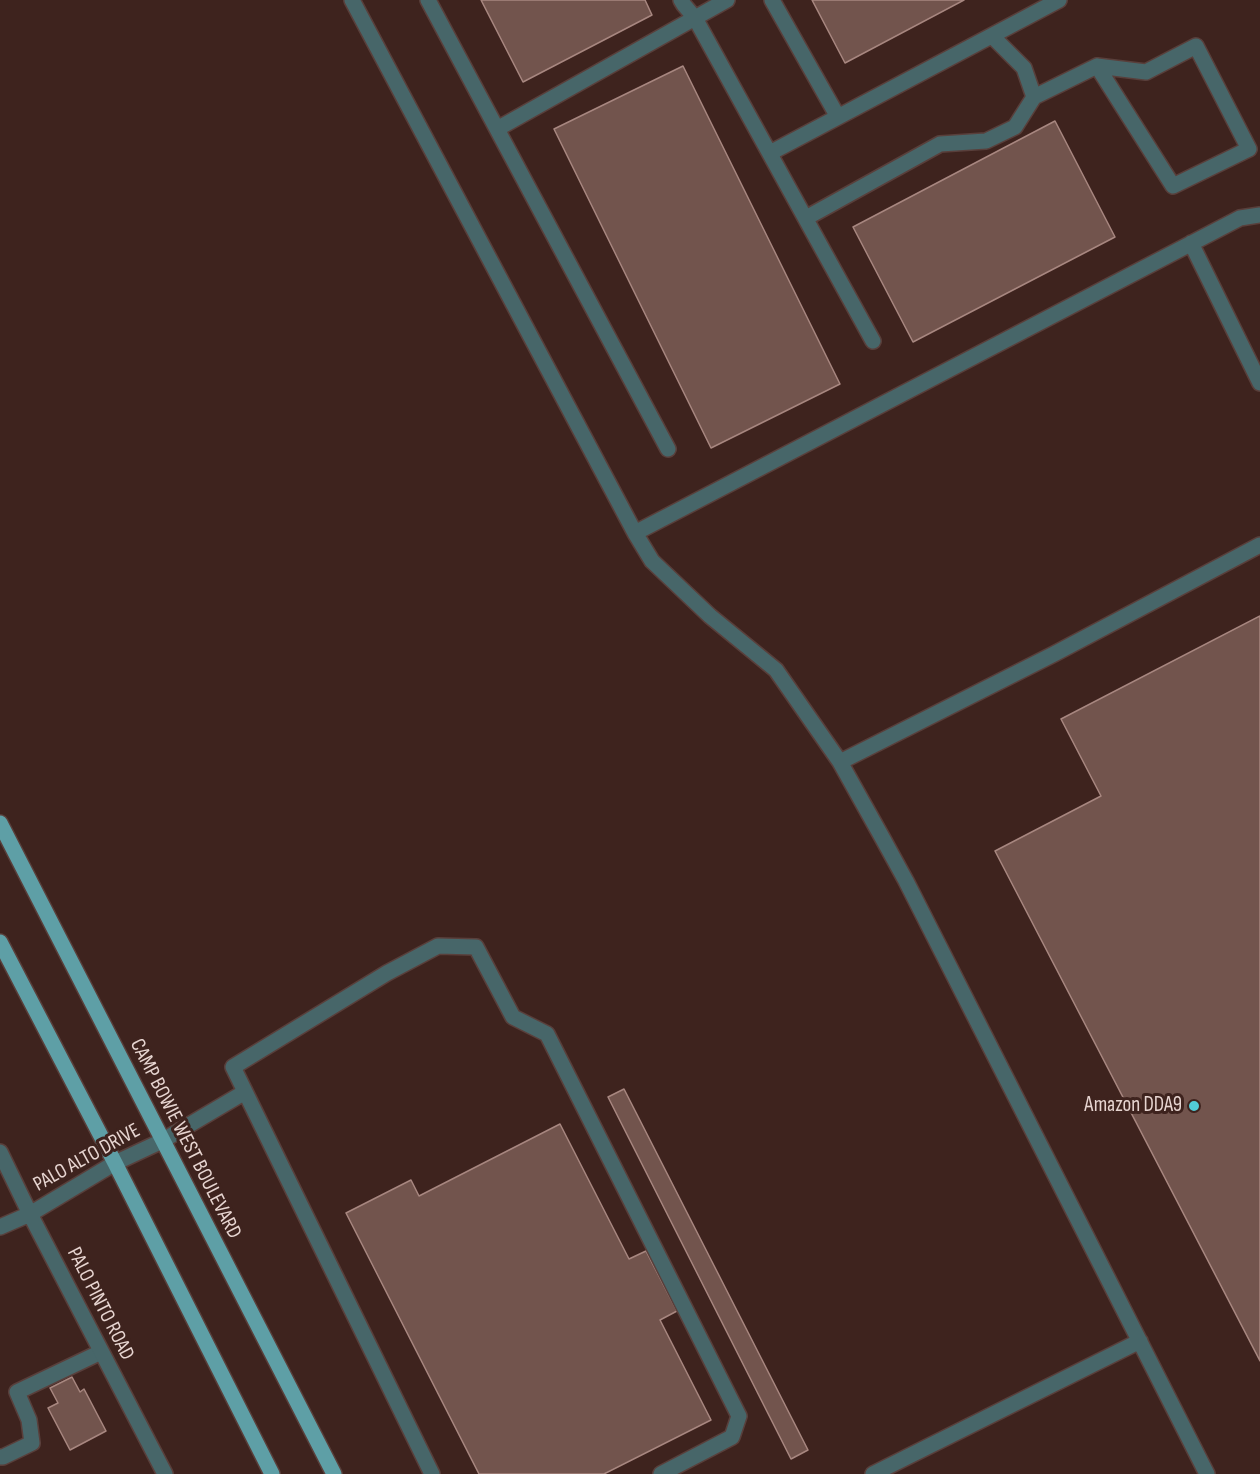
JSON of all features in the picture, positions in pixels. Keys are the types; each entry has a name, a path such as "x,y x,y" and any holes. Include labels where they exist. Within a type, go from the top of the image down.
{"main road":[{"name":"CAMP BOWIE WEST BOULEVARD","path":"0,823 334,1474"},
{"path":"0,942 272,1474"}],"street":[{"path":"352,0 634,533 652,561 710,616 776,670 840,762 884,838 1207,1474"},
{"path":"428,0 668,449"},
{"path":"497,129 727,0"},
{"path":"772,0 838,117"},
{"path":"770,153 1059,0"},
{"path":"683,3 695,18 873,341"},
{"path":"992,36 1024,68 1034,97"},
{"path":"806,218 940,144 986,141 1015,128 1034,97 1097,66 1146,72 1196,46 1249,149 1173,186 1097,66"},
{"path":"634,533 1240,218 1260,215"},
{"path":"1191,243 1260,383"},
{"path":"840,762 1054,654 1260,545"},
{"path":"432,1474 233,1067 387,973 438,946 476,947 513,1017 547,1034 739,1416 732,1437 661,1474"},
{"name":"PALO ALTO DRIVE","path":"0,1227 30,1214 115,1163 162,1141 245,1092"},
{"name":"PALO PINTO ROAD","path":"0,1152 165,1474"},
{"path":"873,1474 1140,1341"},
{"path":"0,1457 32,1443 29,1420 17,1392 101,1352"}],"building":[{"path":"481,0 645,0 652,15 523,82"},
{"path":"812,0 964,0 845,63"},
{"path":"683,66 840,384 711,448 554,129"},
{"path":"1055,121 1115,237 913,342 853,227"},
{"name":"Amazon DDA9","path":"1260,616 1260,1361 995,851 1101,796 1061,719"},
{"path":"624,1089 808,1450 791,1459 608,1097"},
{"path":"560,1124 629,1259 646,1251 677,1311 660,1320 711,1420 604,1474 479,1474 346,1213 411,1180 419,1196"},
{"path":"72,1377 80,1392 84,1389 106,1431 70,1450 48,1408 58,1403 50,1388"}],"place":[{"name":"Amazon DDA9","path":"1194,1106"}]}
